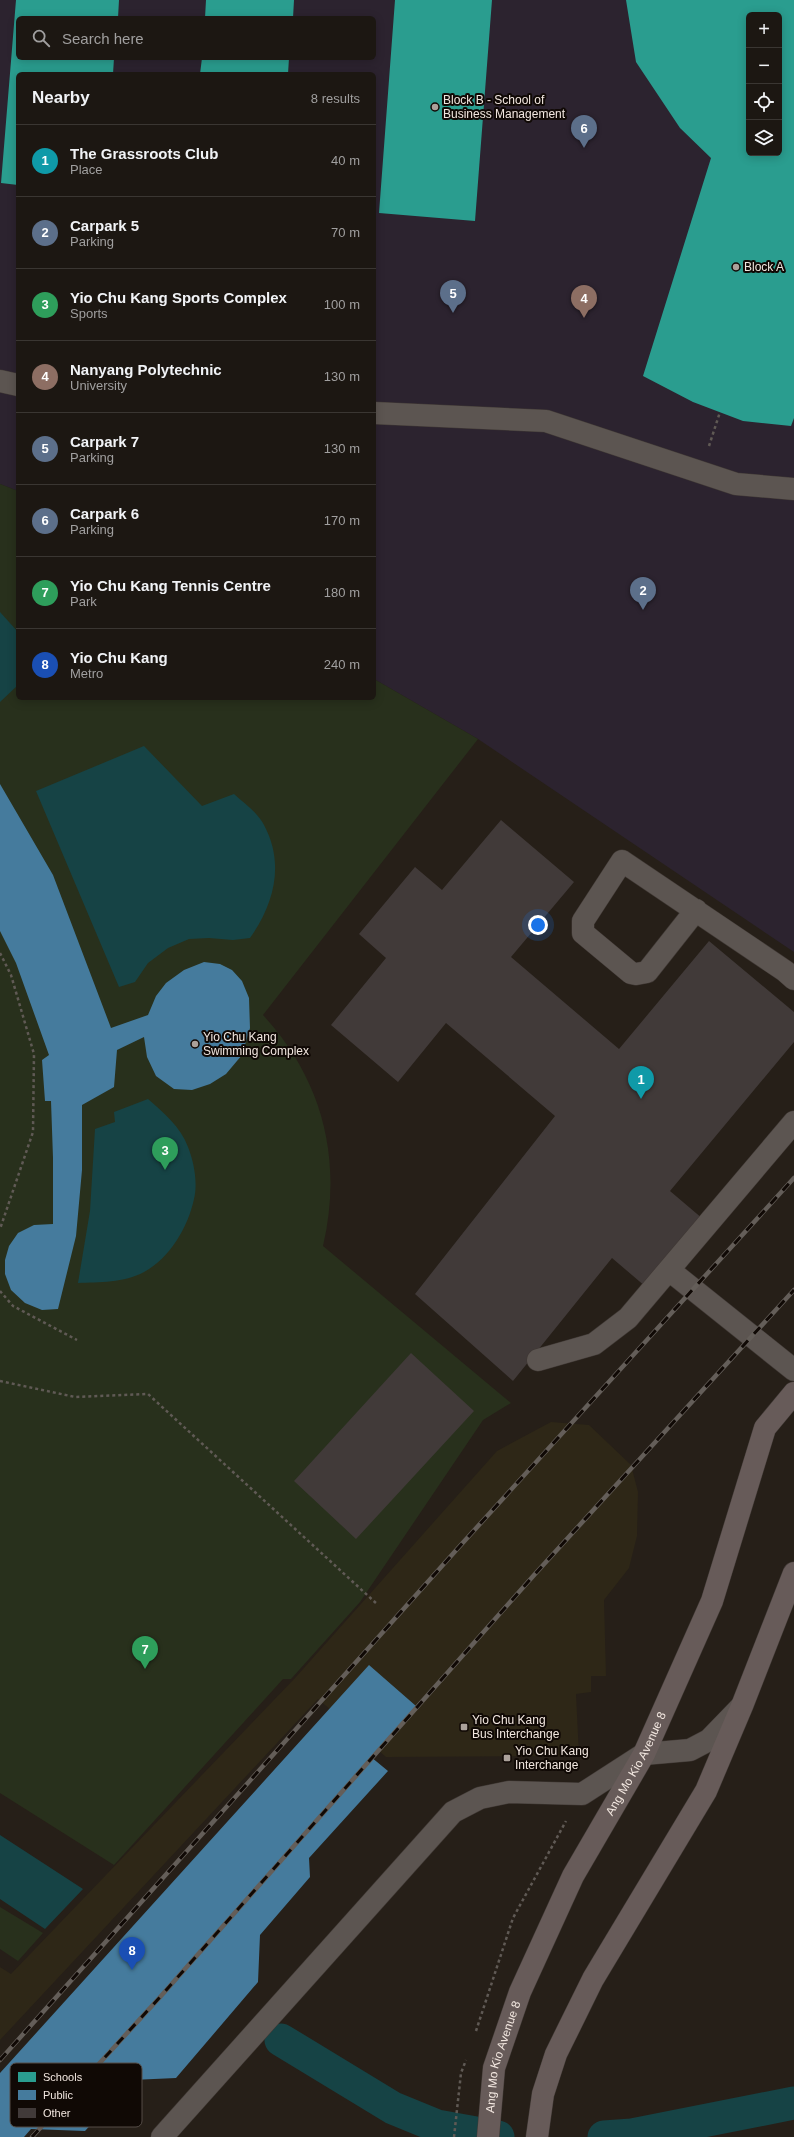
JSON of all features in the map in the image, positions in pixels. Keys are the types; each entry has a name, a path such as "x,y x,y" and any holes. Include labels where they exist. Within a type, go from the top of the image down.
{"main road":[{"name":"Ang Mo Kio Avenue 8","path":"488,2137 494,2068 520,1992 573,1876 644,1754 712,1600 765,1428 794,1393"},
{"path":"537,2137 543,2094 556,2054 594,1979 706,1792 742,1706 794,1573"}],"lane":[{"path":"0,381 16,385"},
{"path":"376,413 546,421 700,474 736,484 794,489"},
{"path":"696,910 647,972 636,974 631,973 585,937 582,928 583,921 622,862 696,910 785,971 794,979"},
{"path":"538,1360 594,1344 628,1318 794,1122"},
{"path":"669,1270 794,1370"},
{"path":"162,2137 453,1812 480,1798 509,1792 582,1794 644,1754 690,1750 709,1740 742,1706"}],"path":[{"path":"700,474 720,412"},
{"path":"0,953 11,975 34,1054 33,1132 0,1228"},
{"path":"0,1291 13,1306 77,1340"},
{"path":"0,1381 75,1398 148,1394 377,1604"},
{"path":"454,2137 461,2073"}],"shaded area":[{"path":"0,0 794,0 794,952 478,739 376,680 376,72 16,72 16,490 0,484"},
{"name":"Yio Chu Kang Bus Interchange","path":"551,1422 589,1425 631,1465 638,1492 637,1536 629,1568 604,1600 606,1676 591,1676 591,1692 576,1694 579,1756 386,1757 318,1699 0,2040 0,1967 11,1974 296,1677 497,1451"}],"green space":[{"path":"0,484 16,490 16,700 376,700 376,680 478,739 263,1015 284,1040 300,1066 314,1094 323,1123 329,1152 330,1183 329,1214 323,1246 511,1403 483,1420 360,1602 291,1679 283,1679 114,1865 0,1793"},
{"path":"0,1907 43,1933 18,1961 0,1949"}],"water":[{"path":"0,612 16,630 16,687 0,702"},
{"path":"144,746 202,806 234,794 255,812 264,825 274,854 274,883 271,898 250,938 233,940 209,938 189,939 168,948 148,963 135,982 119,987 36,791"},
{"path":"148,1099 176,1126 185,1140 195,1173 196,1186 191,1210 182,1231 170,1250 162,1259 144,1272 136,1276 120,1280 78,1283 90,1211 95,1129 115,1122 114,1112"},
{"path":"0,1835 83,1889 45,1929 0,1899"}],"building: Schools":[{"path":"16,0 119,0 118,16 16,16 16,60 114,60 113,72 16,72 16,185 1,183"},
{"path":"206,0 294,0 293,16 205,16"},
{"name":"Block B - School of Business Management","path":"395,0 492,0 475,221 379,213"},
{"name":"Block A","path":"626,0 794,0 794,418 791,426 743,421 693,402 643,376 711,158 680,128 636,62"},
{"path":"202,60 289,60 288,72 200,72"}],"building: Public":[{"name":"Yio Chu Kang Swimming Complex","path":"0,784 53,875 111,1028 148,1015 156,996 166,983 184,970 204,962 220,964 232,970 242,981 249,998 250,1028 242,1055 226,1074 210,1084 192,1090 174,1089 156,1076 147,1057 144,1037 117,1050 114,1087 82,1105 82,1170 76,1236 58,1309 42,1310 25,1303 11,1290 5,1274 5,1260 9,1246 18,1233 34,1225 53,1224 53,1158 51,1101 45,1101 42,1060 49,1055 16,963 0,931"},
{"path":"369,1665 416,1706 371,1757 388,1771 309,1858 310,1877 260,1935 258,1982 176,2078 142,2080 142,2063 10,2063 10,2127 89,2127 85,2131 31,2129 24,2137 0,2137 0,2073"}],"building: Other":[{"path":"501,820 574,882 511,957 619,1049 709,941 794,1012 794,1042 670,1191 703,1219 646,1287 612,1258 513,1381 415,1294 555,1116 446,1023 398,1082 331,1025 386,958 359,934 415,867 442,890"},
{"path":"411,1353 474,1411 356,1539 294,1481"}],"waterway":[{"path":"281,2040 393,2108 437,2126 498,2137"},
{"path":"604,2137 632,2135 794,2103"}],"railway":[{"path":"0,2060 459,1547 794,1178"},
{"path":"100,2063 161,1996 535,1574 794,1290"},
{"path":"32,2137 41,2127"}],"place":[{"name":"Block B - School of Business Management","path":"435,107"},
{"name":"Carpark 6","path":"584,148"},
{"name":"Block A","path":"736,267"},
{"name":"Carpark 7","path":"453,313"},
{"name":"Nanyang Polytechnic","path":"584,318"},
{"name":"Carpark 5","path":"643,610"},
{"name":"Yio Chu Kang Swimming Complex","path":"195,1044"},
{"name":"The Grassroots Club","path":"641,1099"},
{"name":"Yio Chu Kang Sports Complex","path":"165,1170"},
{"name":"Yio Chu Kang Tennis Centre","path":"145,1669"},
{"name":"Yio Chu Kang Bus Interchange","path":"464,1727"},
{"name":"Yio Chu Kang Interchange","path":"507,1758"},
{"name":"Yio Chu Kang","path":"132,1970"}]}
